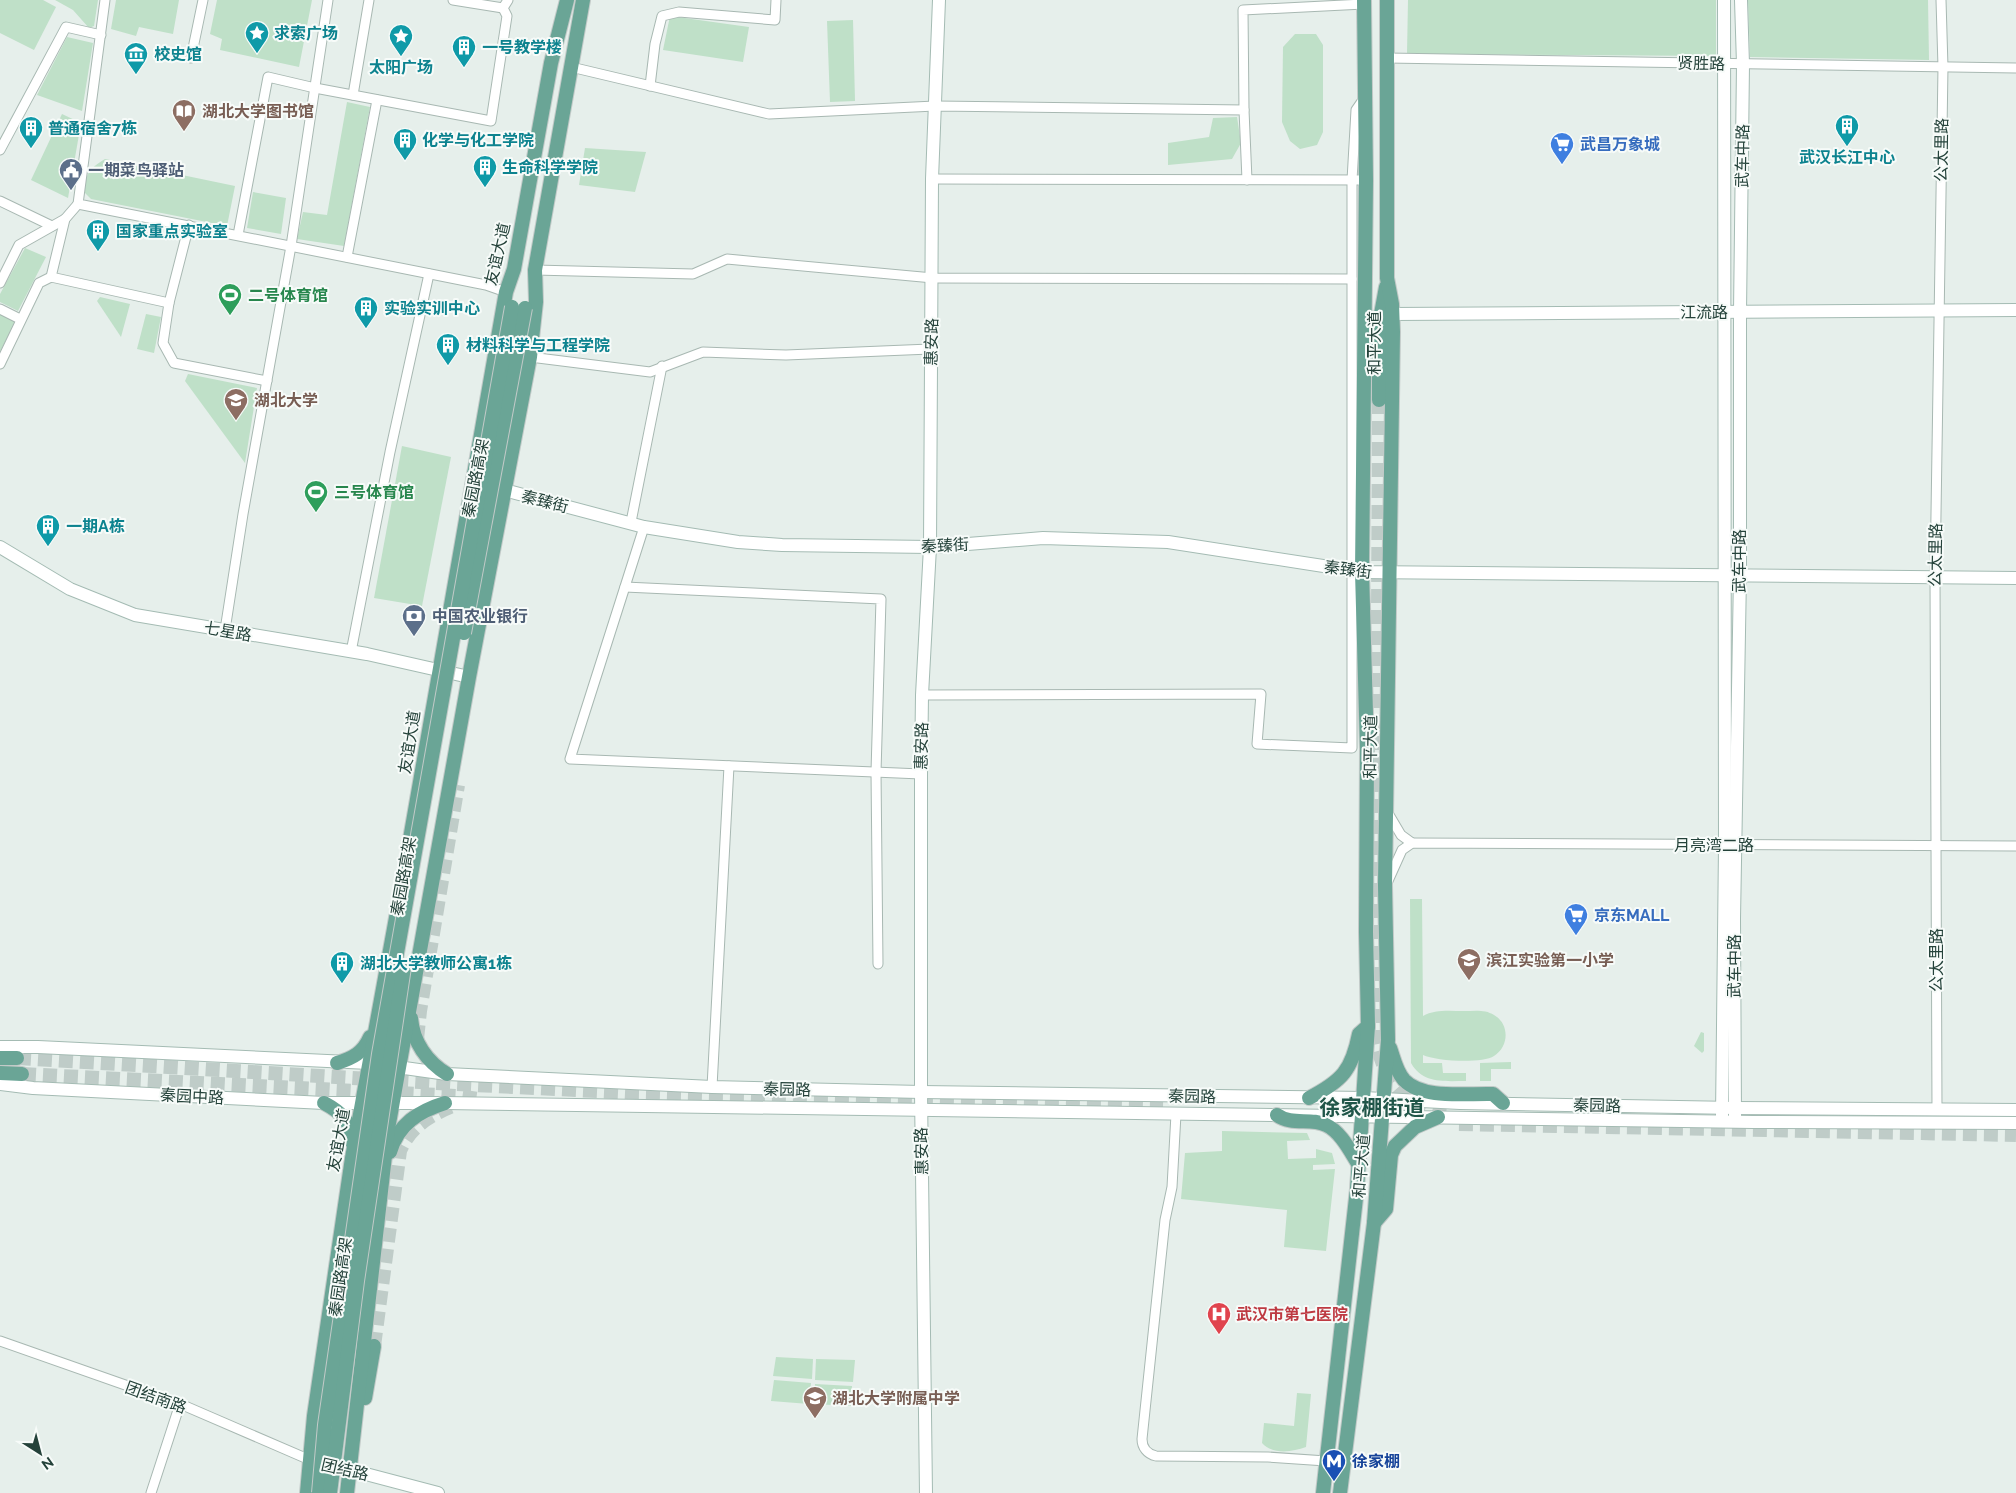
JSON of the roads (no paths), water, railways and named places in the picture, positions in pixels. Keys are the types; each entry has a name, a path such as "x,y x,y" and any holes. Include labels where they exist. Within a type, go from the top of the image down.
{"main road":[{"name":"友谊大道","path":"307,1493 314,1416 352,1158 506,292 514,269 551,63 567,0"},
{"path":"347,1493 388,1103 400,1066 469,677 530,357 536,302 536,270 582,0"},
{"name":"和平大道","path":"1340,1493 1374,1223 1388,1040 1385,885 1392,314 1388,278 1387,0"},
{"name":"和平大道","path":"1323,1493 1359,1164 1368,1026 1366,932 1367,749 1357,572 1359,180 1365,97 1364,2"},
{"name":"秦园路高架","path":"330,1493 356,1291 396,1014 519,307 514,269"},
{"name":"秦园路高架","path":"319,1493 325,1425 379,1054 519,307 536,270"},
{"path":"1379,400 1379,325 1388,278"},
{"path":"458,740 458,785"},
{"path":"411,999 411,1020 416,1042 429,1060 447,1074"},
{"path":"336,1063 353,1058 366,1046 378,1015"},
{"path":"1309,1098 1333,1085 1346,1072 1353,1058 1359,1034 1368,1026"},
{"path":"1388,1040 1400,1075 1417,1090 1428,1093 1493,1094 1503,1103"},
{"path":"0,1058 17,1058"},
{"path":"0,1073 22,1074"},
{"path":"324,1103 345,1117 352,1132 352,1158"},
{"path":"377,1216 393,1143 401,1127 419,1113 445,1103"},
{"path":"1277,1115 1284,1121 1316,1122 1328,1126 1339,1136 1359,1164"},
{"path":"1374,1223 1386,1209 1391,1155 1395,1146 1415,1127 1438,1117"},
{"path":"352,1442 364,1407 374,1346"}],"street":[{"path":"0,283 19,246 65,219 78,204 105,0"},
{"path":"191,58 203,0"},
{"path":"225,630 243,514 291,246 328,0"},
{"path":"353,95 369,0"},
{"path":"238,235 268,77 315,88 491,121 507,16 505,4 453,0"},
{"path":"650,86 655,44 662,16 680,12 775,20 776,0"},
{"name":"惠安路","path":"926,1493 921,1110 921,774 922,695 930,547 930,349 933,278 932,179 939,0"},
{"name":"武车中路","path":"1724,0 1724,576 1734,919 1735,1122"},
{"name":"武车中路","path":"1722,1121 1740,575 1740,312 1743,64 1741,0"},
{"name":"公太里路","path":"1937,1110 1935,577 1943,67 1941,0"},
{"path":"1247,180 1243,10 1364,2"},
{"path":"0,150 66,27 101,35"},
{"name":"贤胜路","path":"1387,58 2016,68"},
{"path":"570,67 769,114 935,106 1244,110"},
{"path":"347,257 377,100"},
{"path":"922,695 1261,694 1257,744 1352,748 1357,572 1352,279 1359,180 932,179"},
{"path":"0,201 52,226"},
{"path":"78,204 486,285 506,292"},
{"path":"51,277 65,219"},
{"path":"189,226 169,303 163,343 174,363 267,381"},
{"path":"536,270 692,274 728,259 933,278 1352,279"},
{"path":"352,652 390,452 429,274"},
{"path":"0,364 39,283 51,277 169,303"},
{"path":"0,309 20,320"},
{"name":"江流路","path":"1392,314 2016,310"},
{"path":"530,357 650,372 703,352 786,355 930,349"},
{"path":"631,522 662,366"},
{"name":"秦臻街","path":"504,490 631,522 644,527 710,538 759,543 930,547 1043,538 1145,540 1357,572 2016,578"},
{"path":"644,527 570,759 921,774"},
{"name":"七星路","path":"0,547 70,588 135,615 352,652 469,677"},
{"path":"625,587 880,599 876,772 878,964"},
{"path":"712,1087 729,766"},
{"path":"1385,885 1402,850 1412,843 1401,835 1386,809"},
{"name":"月亮湾二路","path":"1412,843 2016,846"},
{"path":"0,1047 38,1047 336,1063 369,1063"},
{"name":"秦园路","path":"369,1063 447,1074 712,1087 1364,1098 1722,1108 2016,1110"},
{"name":"秦园中路","path":"0,1084 32,1088 324,1103 388,1103"},
{"name":"秦园路","path":"388,1103 1735,1122 2016,1123"},
{"path":"1176,1114 1172,1187 1165,1220 1142,1438 1143,1447 1156,1456 1326,1461"},
{"name":"团结南路","path":"0,1341 180,1404 310,1460"},
{"path":"150,1493 180,1404"},
{"name":"团结路","path":"310,1460 438,1493"}],"tunnel":[{"path":"1379,400 1376,1036 1384,1067 1391,1080 1400,1090 1422,1106 1453,1114"},
{"path":"417,1039 420,1011 458,785"},
{"path":"17,1058 635,1093 1163,1107"},
{"path":"22,1074 457,1096 478,1099"},
{"path":"374,1346 400,1151 409,1136 421,1123 453,1106"},
{"path":"1459,1124 2016,1135"}],"place":[{"name":"求索广场","path":"257,54"},
{"name":"太阳广场","path":"401,57"},
{"name":"一号教学楼","path":"464,68"},
{"name":"校史馆","path":"136,75"},
{"name":"湖北大学图书馆","path":"184,132"},
{"name":"武汉长江中心","path":"1847,147"},
{"name":"普通宿舍7栋","path":"31,149"},
{"name":"化学与化工学院","path":"405,161"},
{"name":"武昌万象城","path":"1562,165"},
{"name":"生命科学学院","path":"485,188"},
{"name":"一期菜鸟驿站","path":"71,191"},
{"name":"国家重点实验室","path":"98,252"},
{"name":"二号体育馆","path":"230,316"},
{"name":"实验实训中心","path":"366,329"},
{"name":"材料科学与工程学院","path":"448,366"},
{"name":"湖北大学","path":"236,421"},
{"name":"三号体育馆","path":"316,513"},
{"name":"一期A栋","path":"48,547"},
{"name":"中国农业银行","path":"414,637"},
{"name":"京东MALL","path":"1576,936"},
{"name":"滨江实验第一小学","path":"1469,981"},
{"name":"湖北大学教师公寓1栋","path":"342,984"},
{"name":"武汉市第七医院","path":"1219,1335"},
{"name":"湖北大学附属中学","path":"815,1419"},
{"name":"徐家棚","path":"1334,1482"}],"district":[{"name":"徐家棚街道","path":"1372,1108"}]}
